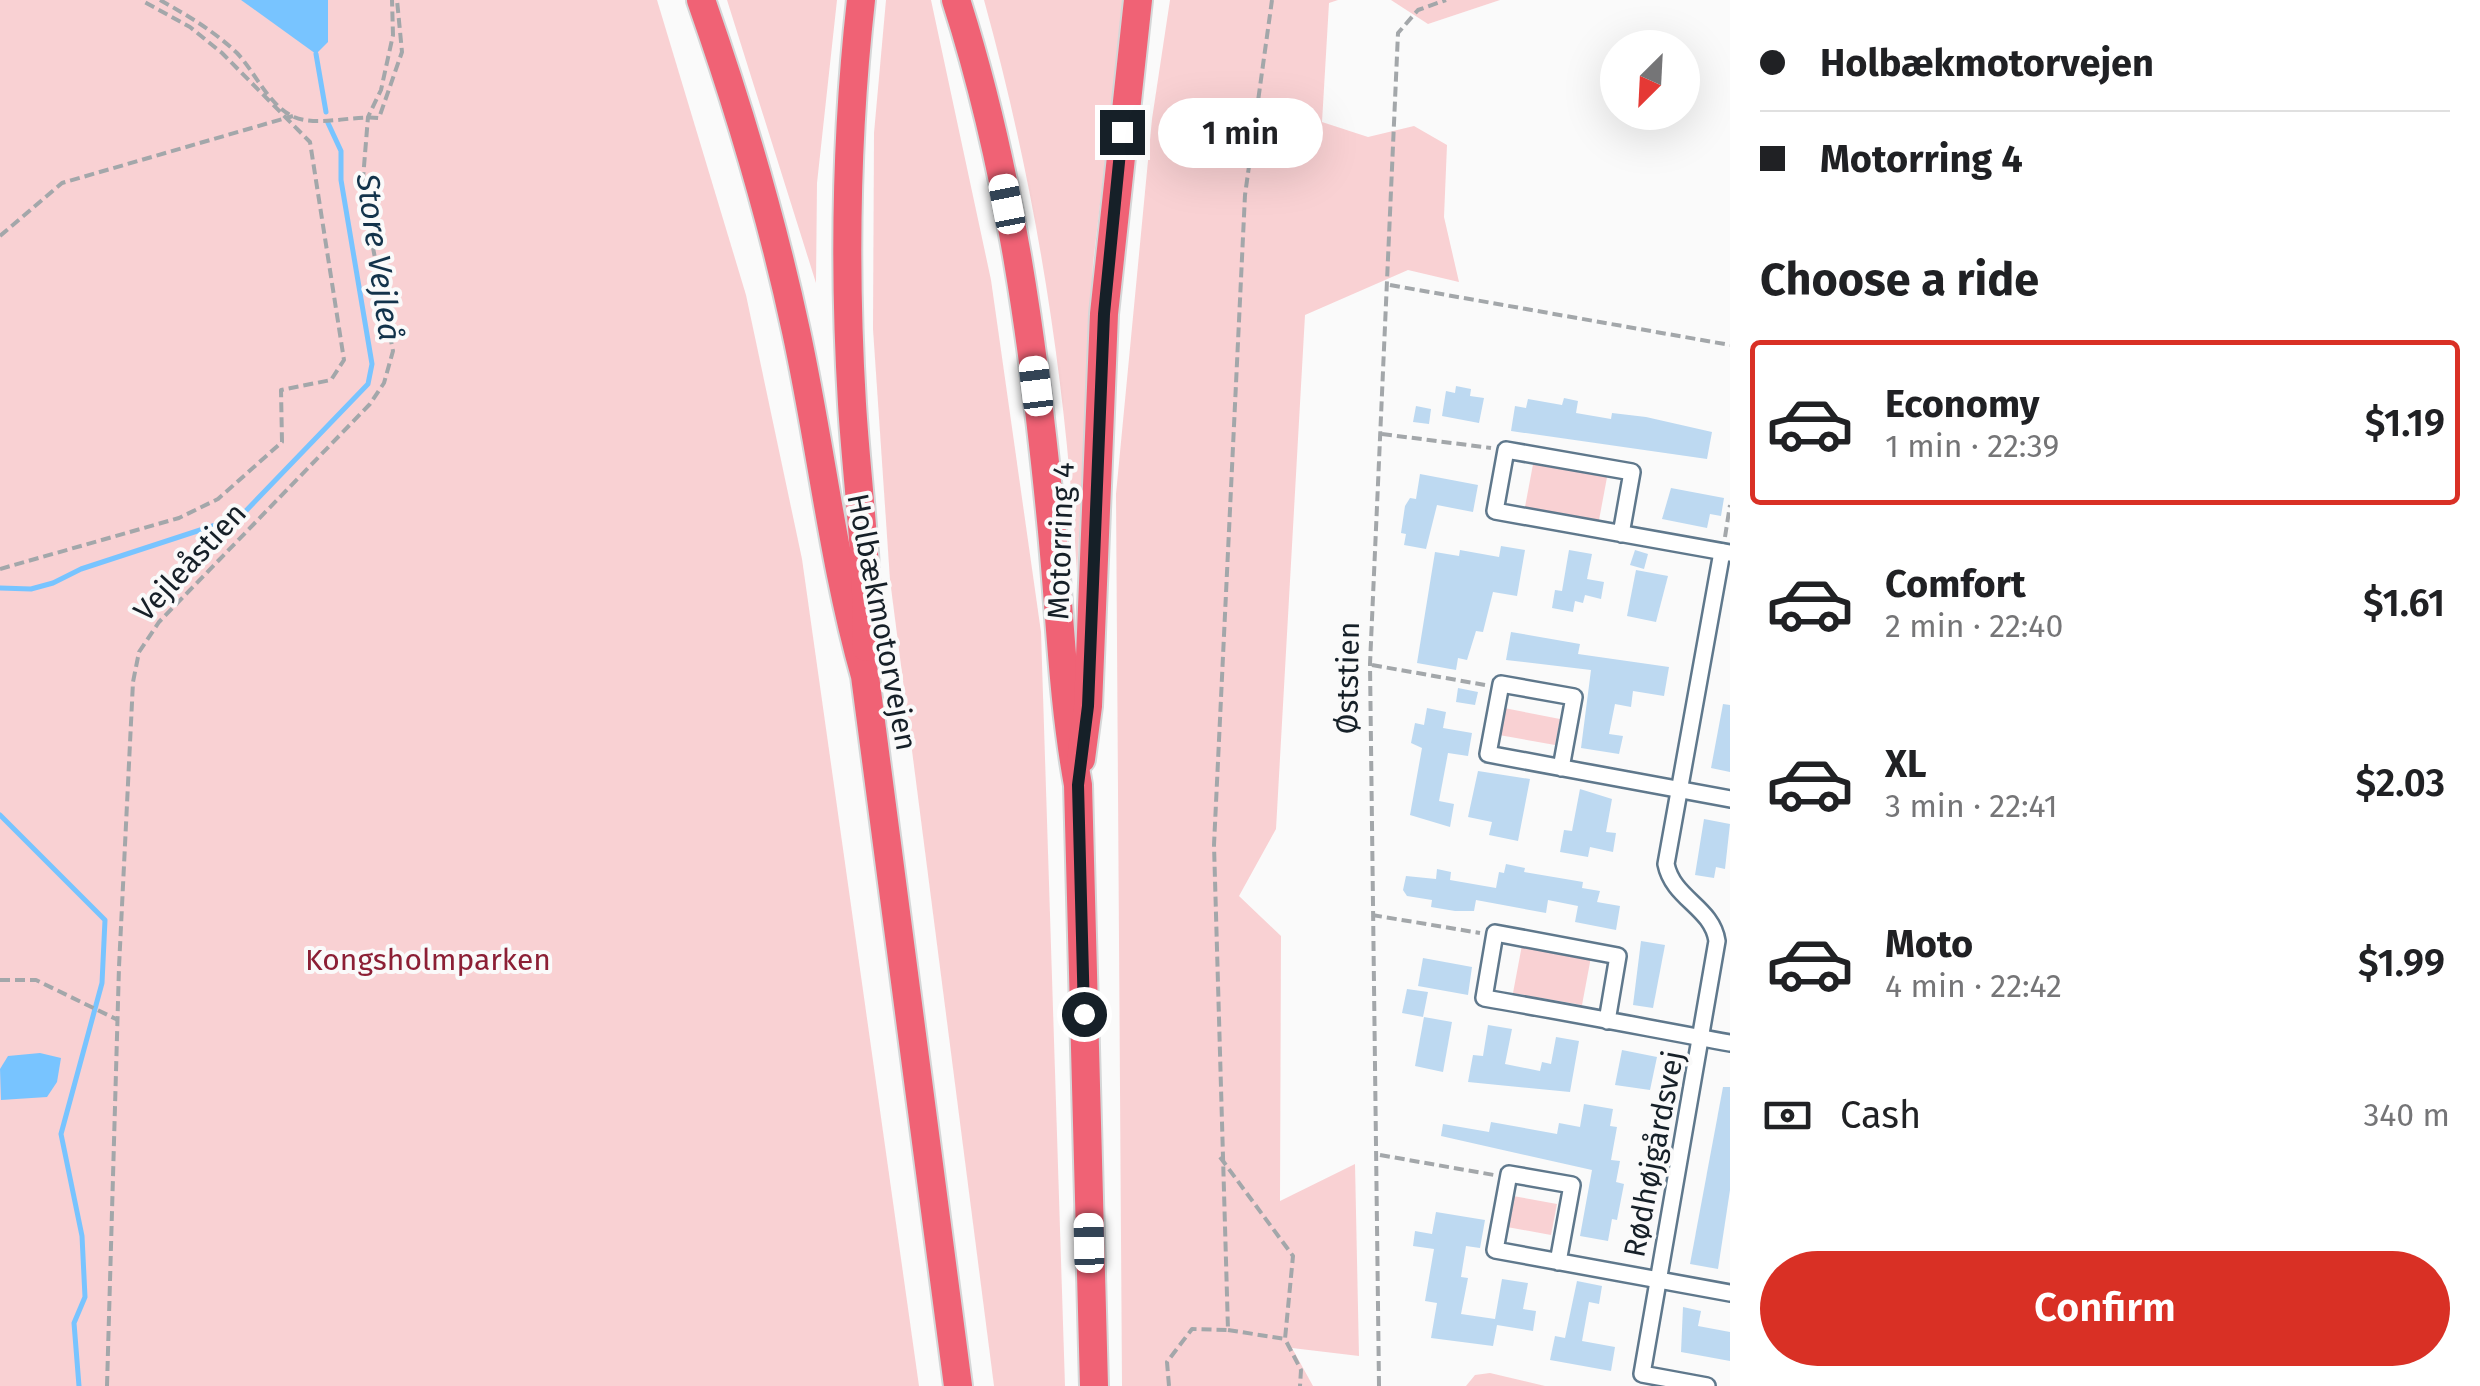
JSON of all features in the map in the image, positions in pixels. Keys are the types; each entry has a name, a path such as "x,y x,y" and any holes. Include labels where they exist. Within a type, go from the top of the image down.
{"highway":[{"name":"Holbækmotorvejen","path":"701,0 769,217 796,333 842,592 865,676 958,1386"},
{"path":"861,0 848,254 852,400 868,595 865,676"},
{"path":"956,0 1000,165 1028,322 1056,570 1063,704 1078,785 1094,1386"},
{"name":"Motorring 4","path":"1078,785 1088,706 1104,314 1138,0"}],"street":[{"path":"1621,534 1632,472 1506,450 1495,511 1621,534 1726,553"},
{"name":"Rødhøjgårdsvej","path":"1707,1386 1642,1374 1704,1039 1717,942 1710,919 1668,878 1666,864 1726,553"},
{"path":"1561,768 1574,698 1500,684 1488,754 1561,768 1680,790 1730,798"},
{"path":"1495,936 1618,956 1606,1021"},
{"name":"Rødhøjgårdsvej","path":"1495,936 1484,998 1730,1043"},
{"path":"1509,1178 1509,1174 1572,1186 1558,1262"},
{"name":"Rødhøjgårdsvej","path":"1509,1178 1496,1250 1730,1293"}],"path":[{"path":"0,568 179,518 218,499 282,442 281,390 332,380 344,360 310,142 222,53 190,27 141,0"},
{"path":"160,0 212,32 293,116"},
{"path":"0,236 62,182 293,116 312,120 379,118 402,52 395,0"},
{"name":"Vejleåstien","path":"108,1386 133,682 140,652 159,622 370,404 384,383 392,351 362,191 368,117 389,60 395,0"},
{"path":"1228,1330 1214,846 1245,195 1272,0"},
{"name":"Øststien","path":"1379,1386 1370,664 1398,32 1418,10 1446,0"},
{"path":"1389,284 1730,345"},
{"path":"1382,434 1506,450"},
{"path":"1726,553 1730,505"},
{"path":"1370,664 1500,688"},
{"path":"1372,915 1495,936"},
{"path":"0,980 36,980 118,1020"},
{"path":"1378,1155 1509,1178"},
{"path":"1220,1157 1293,1256 1285,1339 1301,1370 1300,1386"},
{"path":"1169,1386 1167,1362 1192,1329 1285,1339"}],"green space":[{"name":"Kongsholmparken","path":"0,0 657,0 746,295 802,559 919,1386 0,1386"},
{"path":"727,0 837,0 817,183 816,283"},
{"path":"886,0 931,0 991,280 1041,632 1065,1386 994,1386 890,580 873,329 874,133"},
{"path":"984,0 1124,0 1093,264 1077,574 1065,428 1046,284 1019,141"},
{"path":"1170,0 1338,0 1329,3 1322,122 1368,137 1414,126 1447,145 1444,217 1459,282 1408,270 1305,315 1276,829 1239,896 1281,936 1280,1201 1355,1164 1359,1356 1292,1348 1313,1386 1122,1386 1116,494 1152,119"},
{"path":"1391,0 1500,0 1428,24"},
{"path":"1534,459 1608,472 1599,520 1525,507"},
{"path":"1504,708 1560,719 1555,745 1499,735"},
{"path":"1522,945 1591,957 1582,1005 1513,993"},
{"path":"1513,1196 1557,1204 1551,1235 1507,1227"},
{"path":"1490,1373 1545,1386 1466,1386 1475,1375"}],"water":[{"path":"241,0 328,0 328,42 316,54"},
{"path":"40,1053 61,1058 57,1082 47,1097 1,1100 0,1069 8,1056"}],"building":[{"path":"1456,386 1471,389 1470,396 1484,398 1479,423 1442,416 1446,391 1455,393"},
{"path":"1564,398 1578,401 1576,413 1611,419 1612,413 1646,417 1712,432 1707,459 1511,431 1515,406 1526,408 1528,399 1562,405"},
{"path":"1416,406 1431,409 1429,424 1413,422"},
{"path":"1420,474 1478,485 1473,512 1437,505 1426,549 1404,545 1406,534 1401,533 1405,506 1410,498 1416,499"},
{"path":"1671,488 1724,498 1721,516 1710,514 1707,528 1662,519"},
{"path":"1501,546 1525,550 1517,596 1493,592 1483,632 1476,631 1467,660 1458,658 1456,670 1417,663 1435,552 1459,556 1460,550 1499,557"},
{"path":"1569,550 1592,554 1587,579 1604,582 1601,599 1585,595 1583,603 1575,601 1573,612 1552,608 1555,590 1562,591"},
{"path":"1635,550 1648,554 1644,569 1630,565"},
{"path":"1636,570 1668,576 1656,622 1627,616"},
{"path":"1511,632 1580,644 1578,654 1669,667 1664,696 1633,691 1631,707 1615,704 1609,734 1623,736 1619,754 1581,748 1591,670 1506,660"},
{"path":"1458,688 1478,692 1475,705 1456,702"},
{"path":"1723,704 1730,705 1730,772 1711,768"},
{"path":"1427,708 1446,712 1443,728 1472,733 1468,756 1448,753 1439,801 1454,804 1450,827 1410,815 1422,748 1411,743 1415,723 1424,725"},
{"path":"1478,771 1530,779 1518,841 1489,835 1492,822 1468,817"},
{"path":"1580,789 1612,799 1606,832 1616,833 1613,852 1590,847 1588,857 1560,852 1564,830 1572,831"},
{"path":"1704,819 1730,824 1725,869 1716,867 1714,878 1695,875"},
{"path":"1506,864 1525,868 1524,872 1583,882 1582,888 1600,891 1597,902 1620,906 1616,930 1575,922 1578,906 1548,900 1546,913 1476,900 1474,911 1455,911 1431,907 1432,900 1407,896 1403,890 1406,876 1436,879 1437,869 1451,872 1450,880 1496,888 1499,872 1504,873"},
{"path":"1641,941 1665,945 1653,1008 1633,1005"},
{"path":"1423,958 1472,967 1468,995 1418,986"},
{"path":"1407,989 1428,992 1423,1017 1402,1013"},
{"path":"1424,1017 1452,1022 1443,1072 1415,1066"},
{"path":"1488,1025 1512,1029 1505,1064 1540,1071 1542,1062 1551,1064 1556,1037 1579,1041 1570,1092 1468,1082 1473,1055 1483,1056"},
{"path":"1622,1050 1657,1057 1650,1090 1615,1085"},
{"path":"1723,1087 1730,1087 1730,1190 1718,1269 1690,1264"},
{"path":"1584,1104 1613,1109 1610,1126 1617,1127 1611,1160 1620,1161 1616,1182 1624,1184 1608,1241 1580,1236 1592,1170 1441,1136 1443,1124 1489,1132 1491,1122 1557,1134 1559,1123 1580,1127"},
{"path":"1436,1212 1485,1220 1480,1248 1466,1246 1461,1277 1468,1278 1461,1314 1495,1319 1502,1279 1528,1283 1523,1309 1536,1311 1533,1331 1497,1325 1493,1346 1431,1338 1437,1303 1425,1301 1434,1249 1413,1246 1415,1231 1432,1234"},
{"path":"1577,1281 1602,1286 1599,1304 1589,1302 1582,1341 1615,1347 1611,1371 1550,1360 1555,1336 1565,1338"},
{"path":"1683,1307 1701,1311 1698,1326 1730,1332 1730,1361 1681,1352"}],"waterway":[{"name":"Store Vejleå","path":"316,54 326,112"},
{"name":"Store Vejleå","path":"0,588 31,589 53,583 81,569 240,517 368,384 372,364 341,180 341,151 328,123"},
{"path":"0,815 105,920 102,983 61,1134 82,1236 85,1297 74,1323 79,1386"}],"route":[{"path":"1084,1014 1078,785 1088,706 1104,314 1122,132"}]}
